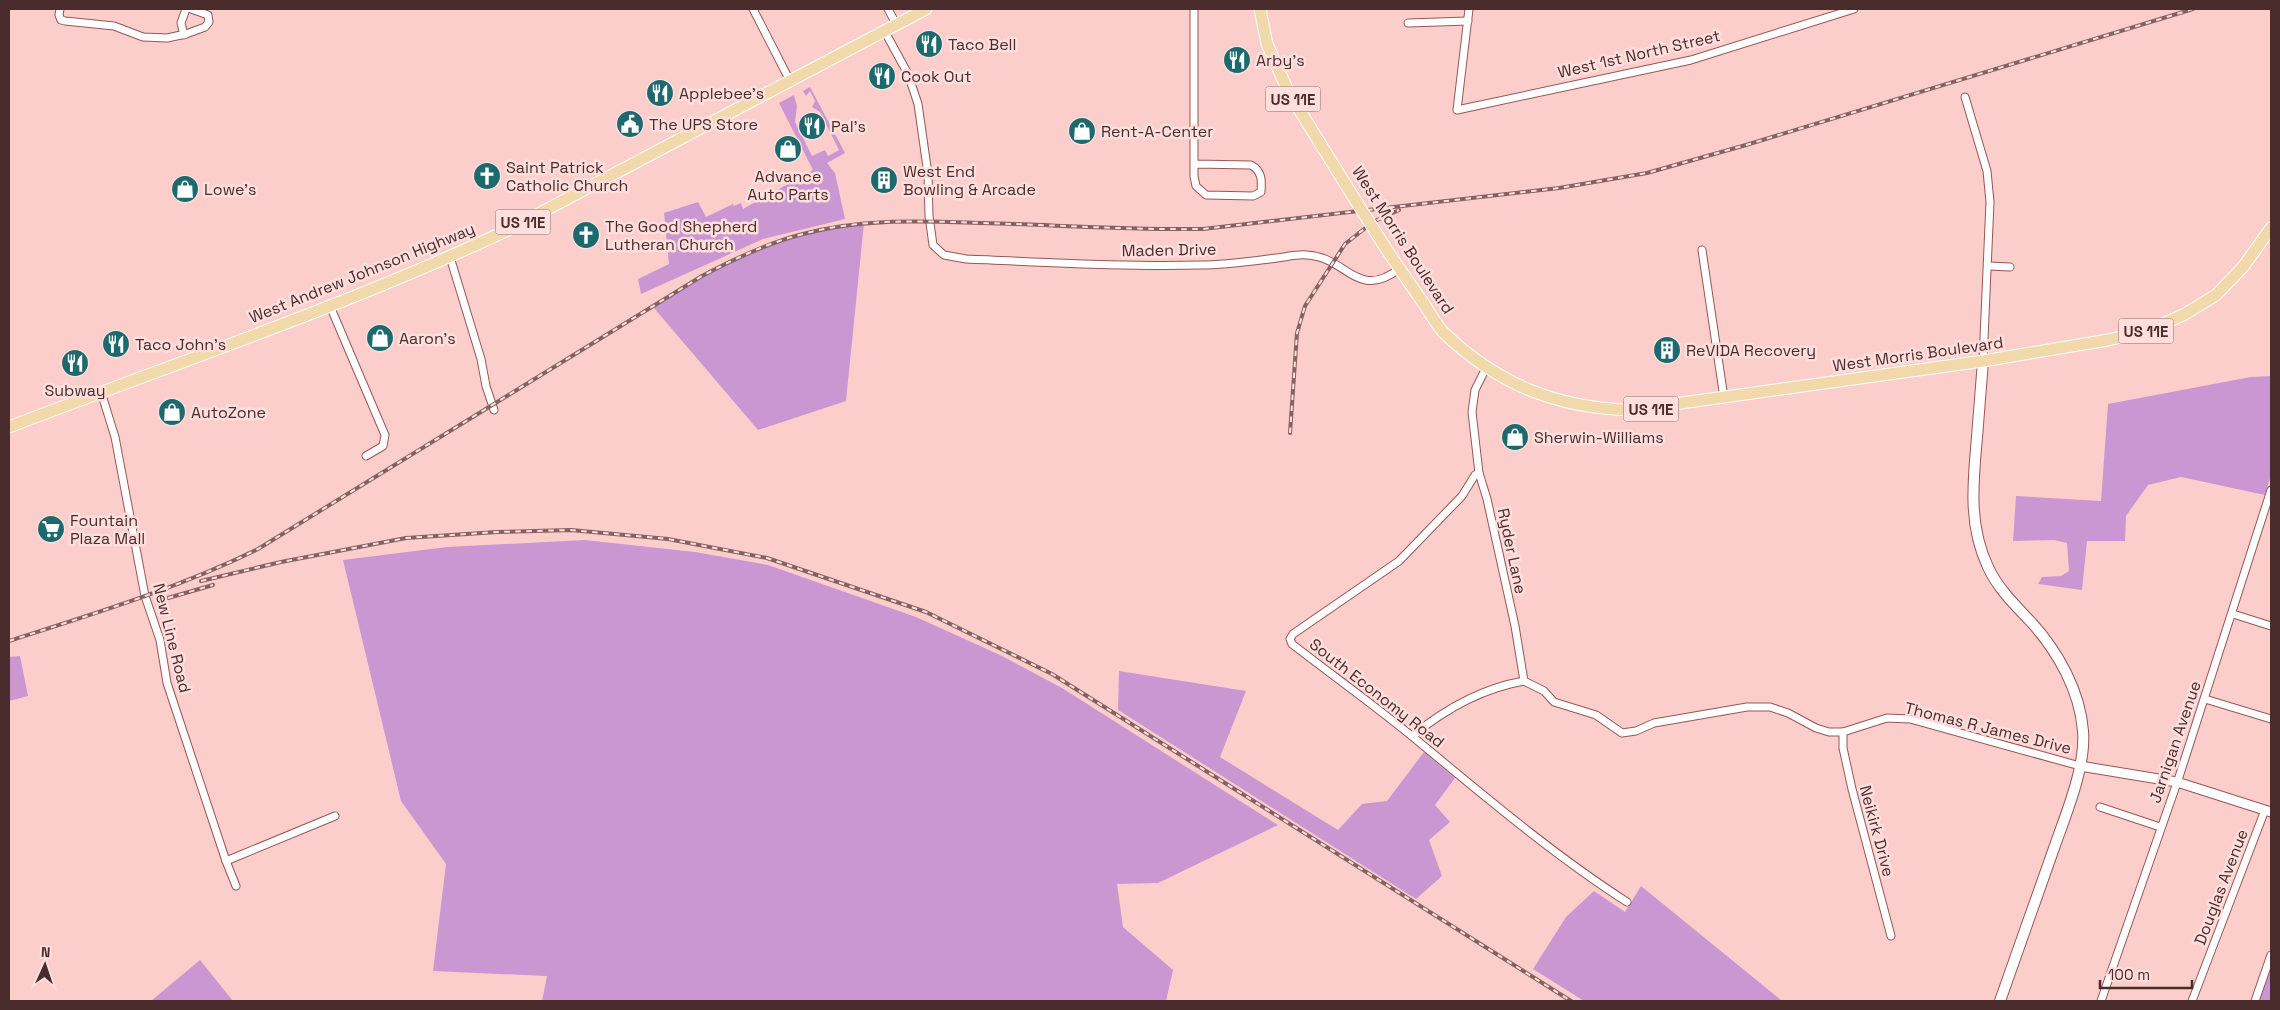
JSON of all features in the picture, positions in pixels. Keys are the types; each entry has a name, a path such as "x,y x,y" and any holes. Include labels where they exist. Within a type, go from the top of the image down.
{"main road":[{"name":"West Andrew Johnson Highway","path":"9,427 330,306 450,257 508,230 926,9"},
{"name":"West Morris Boulevard","path":"1260,9 1267,44 1289,93 1399,269 1442,330 1486,368 1511,382 1541,395 1588,408 1631,410 1724,398 1982,362 2108,340 2150,330 2185,314 2216,295 2243,267 2271,228"},
{"path":"1982,362 1972,485 1973,514 1978,540 1988,568 1995,580 2020,612 2050,645 2067,674 2075,694 2083,731 2080,766 2066,815 2000,1001"}],"street":[{"path":"60,9 59,15 65,21 114,26 143,37 167,38 205,27 209,22 208,15 191,9"},
{"path":"184,34 181,22 186,9"},
{"path":"753,9 790,81"},
{"path":"888,9 896,24"},
{"path":"1194,9 1195,164 1196,186 1206,195 1253,196 1260,192 1261,175 1257,168 1251,165 1195,164"},
{"path":"1408,24 1468,20 1469,9"},
{"name":"West 1st North Street","path":"1468,20 1457,110 1692,60 1854,9"},
{"name":"Maden Drive","path":"884,30 908,74 918,104 928,174 929,216 934,245 944,256 966,259 1150,266 1204,265 1306,255 1328,258 1358,279 1368,281 1391,276 1399,269"},
{"path":"1965,97 1987,171 1990,202 1989,266 1982,362"},
{"path":"1702,250 1724,398"},
{"path":"450,257 481,359 486,386 494,410"},
{"path":"1989,266 2010,267"},
{"path":"330,306 385,434 383,446 366,456"},
{"name":"Ryder Lane","path":"1486,368 1475,390 1472,412 1479,473 1489,508 1515,626 1524,681"},
{"name":"New Line Road","path":"101,392 115,437 145,596 160,640 167,683 226,862 236,886"},
{"name":"South Economy Road","path":"1479,473 1475,475 1462,496 1399,561 1293,634 1290,639 1292,644 1412,736 1466,783 1582,873 1627,902"},
{"name":"Jarnigan Avenue","path":"2101,1001 2205,699 2271,490"},
{"path":"2233,614 2271,626"},
{"path":"1412,736 1428,723 1456,706 1479,695 1524,681"},
{"name":"Thomas R James Drive","path":"1524,681 1544,691 1554,702 1596,715 1622,733 1636,731 1654,723 1747,707 1770,707 1788,713 1816,728 1843,732 1887,718 1910,719 2080,766"},
{"path":"2205,699 2271,719"},
{"name":"Neikirk Drive","path":"1843,732 1843,748 1852,789 1891,936"},
{"path":"2080,766 2177,782 2268,811"},
{"path":"2100,807 2160,826"},
{"name":"Douglas Avenue","path":"2192,1001 2268,811"},
{"path":"226,862 336,816"},
{"path":"2255,1001 2271,955"}],"shaded area":[{"path":"810,87 845,153 827,163 835,173 845,219 763,239 641,294 638,279 669,264 664,213 698,202 706,217 733,204 734,206 741,203 743,209 813,170 779,103 794,95 797,106 795,122 812,156 825,150 828,156 839,150 820,112 812,107 815,101 810,91 806,96 803,91"},
{"path":"864,223 846,401 758,430 654,308 663,299 688,284 735,259 759,249 807,234"},
{"path":"2271,376 2271,475 2265,495 2181,477 2148,485 2126,516 2125,541 2087,541 2082,590 2038,584 2042,577 2061,576 2069,571 2067,543 2054,540 2013,541 2016,496 2101,501 2108,404 2251,377"},
{"path":"585,540 695,552 768,565 916,617 1000,655 1062,688 1278,825 1158,883 1117,884 1123,927 1173,970 1166,1001 542,1001 547,976 433,971 446,864 401,801 343,560 447,547"},
{"path":"20,656 28,696 9,701 9,657"},
{"path":"1119,671 1246,691 1220,757 1338,830 1362,804 1387,801 1424,752 1455,778 1435,805 1450,822 1429,840 1442,876 1416,899 1118,710"},
{"path":"1641,886 1782,1001 1584,1001 1533,969 1566,917 1594,891 1625,912"},
{"path":"2271,955 2271,1001 2256,1001"},
{"path":"200,960 233,1001 151,1001"}],"railway":[{"path":"9,641 167,588 258,549 702,276 751,252 790,238 847,225 892,222 1203,229 1559,188 1647,173 1746,145 2193,9"},
{"path":"1290,433 1297,333 1305,306 1345,244 1373,222 1399,210"},
{"path":"201,581 281,562 406,538 497,532 571,530 668,539 767,558 926,612 1052,674 1571,1001"},
{"path":"168,598 213,585"}],"place":[{"name":"Taco Bell","path":"929,44"},
{"name":"Arby's","path":"1237,60"},
{"name":"Cook Out","path":"882,76"},
{"name":"Applebee's","path":"660,93"},
{"name":"The UPS Store","path":"630,124"},
{"name":"Pal's","path":"812,126"},
{"name":"Rent-A-Center","path":"1082,131"},
{"name":"Advance Auto Parts","path":"788,149"},
{"name":"Saint Patrick Catholic Church","path":"487,176"},
{"name":"West End Bowling & Arcade","path":"884,180"},
{"name":"Lowe's","path":"185,189"},
{"name":"The Good Shepherd Lutheran Church","path":"586,235"},
{"name":"Aaron's","path":"380,338"},
{"name":"Taco John's","path":"116,344"},
{"name":"ReVIDA Recovery","path":"1667,350"},
{"name":"Subway","path":"75,363"},
{"name":"AutoZone","path":"172,412"},
{"name":"Sherwin-Williams","path":"1515,437"},
{"name":"Fountain Plaza Mall","path":"51,529"}]}
